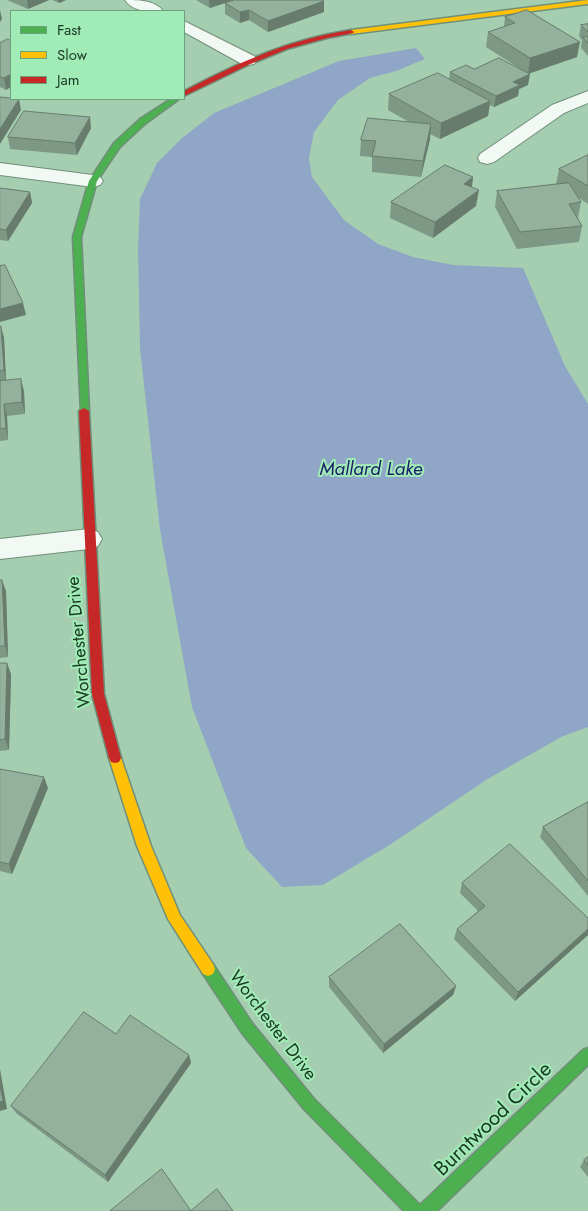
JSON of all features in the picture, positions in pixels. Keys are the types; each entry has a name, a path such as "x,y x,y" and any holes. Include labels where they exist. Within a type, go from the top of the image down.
{"street":[{"path":"185,93 248,60 278,48 323,36 588,2"},
{"path":"131,3 151,10"},
{"path":"185,27 248,60"},
{"path":"487,158 558,109 588,96"},
{"name":"Worchester Drive","path":"174,100 143,121 118,145 93,181 77,237 89,539 98,694 120,775 144,846 175,919 247,1028 309,1104 415,1211"},
{"path":"0,169 93,181"},
{"path":"0,549 89,539"},
{"name":"Burntwood Circle","path":"425,1211 588,1056"}],"water":[{"name":"Mallard Lake","path":"416,48 425,59 396,71 370,78 338,100 314,132 309,158 312,177 344,220 378,244 413,257 453,265 523,268 565,366 588,404 588,727 561,737 486,780 391,844 323,885 282,887 246,848 192,707 160,530 140,348 138,248 140,199 157,163 181,139 214,113 339,61"}],"building":[{"path":"235,0 324,1 268,21 249,10 240,12 225,3"},
{"path":"527,10 580,42 530,58 488,32 515,23 505,17"},
{"path":"588,24 588,32 581,25"},
{"path":"8,39 10,40 10,75 4,78 0,77 0,43"},
{"path":"499,58 530,74 513,82 520,85 496,96 450,72 466,65 474,69"},
{"path":"438,73 490,101 441,123 389,94"},
{"path":"0,97 18,100 0,129"},
{"path":"24,111 90,117 75,143 8,137"},
{"path":"368,118 431,124 423,161 372,156 376,141 361,140"},
{"path":"588,155 588,186 559,169"},
{"path":"445,165 473,177 464,184 479,190 435,222 391,202"},
{"path":"569,183 581,202 569,204 582,226 520,232 497,191"},
{"path":"0,188 30,192 6,230 0,229"},
{"path":"5,265 23,303 0,309 0,266"},
{"path":"0,326 4,370 0,371"},
{"path":"21,379 22,402 4,404 6,428 0,429 0,381"},
{"path":"0,580 2,580 5,646 0,646"},
{"path":"0,663 7,663 5,739 0,740"},
{"path":"0,769 44,777 9,864 0,862"},
{"path":"588,802 588,881 543,827"},
{"path":"510,844 588,918 588,929 518,992 457,929 485,906 462,883"},
{"path":"400,924 456,986 384,1044 329,977"},
{"path":"84,1012 116,1034 130,1015 189,1055 105,1175 11,1106"},
{"path":"0,1085 3,1101 0,1102"},
{"path":"588,1157 588,1165 584,1160"},
{"path":"162,1169 191,1211 110,1211"},
{"path":"217,1189 233,1211 191,1211"}],"traffic: fast":[{"path":"84,411 77,237 93,181 117,145 143,121 174,100"},
{"path":"208,969 247,1028 309,1104 415,1211"},
{"path":"425,1211 588,1055"}],"traffic: slow":[{"path":"351,32 588,2"},
{"path":"115,758 144,846 175,919 208,969"}],"traffic: jam":[{"path":"185,93 245,63 284,47 351,32"},
{"path":"84,411 98,694 115,758"}]}
